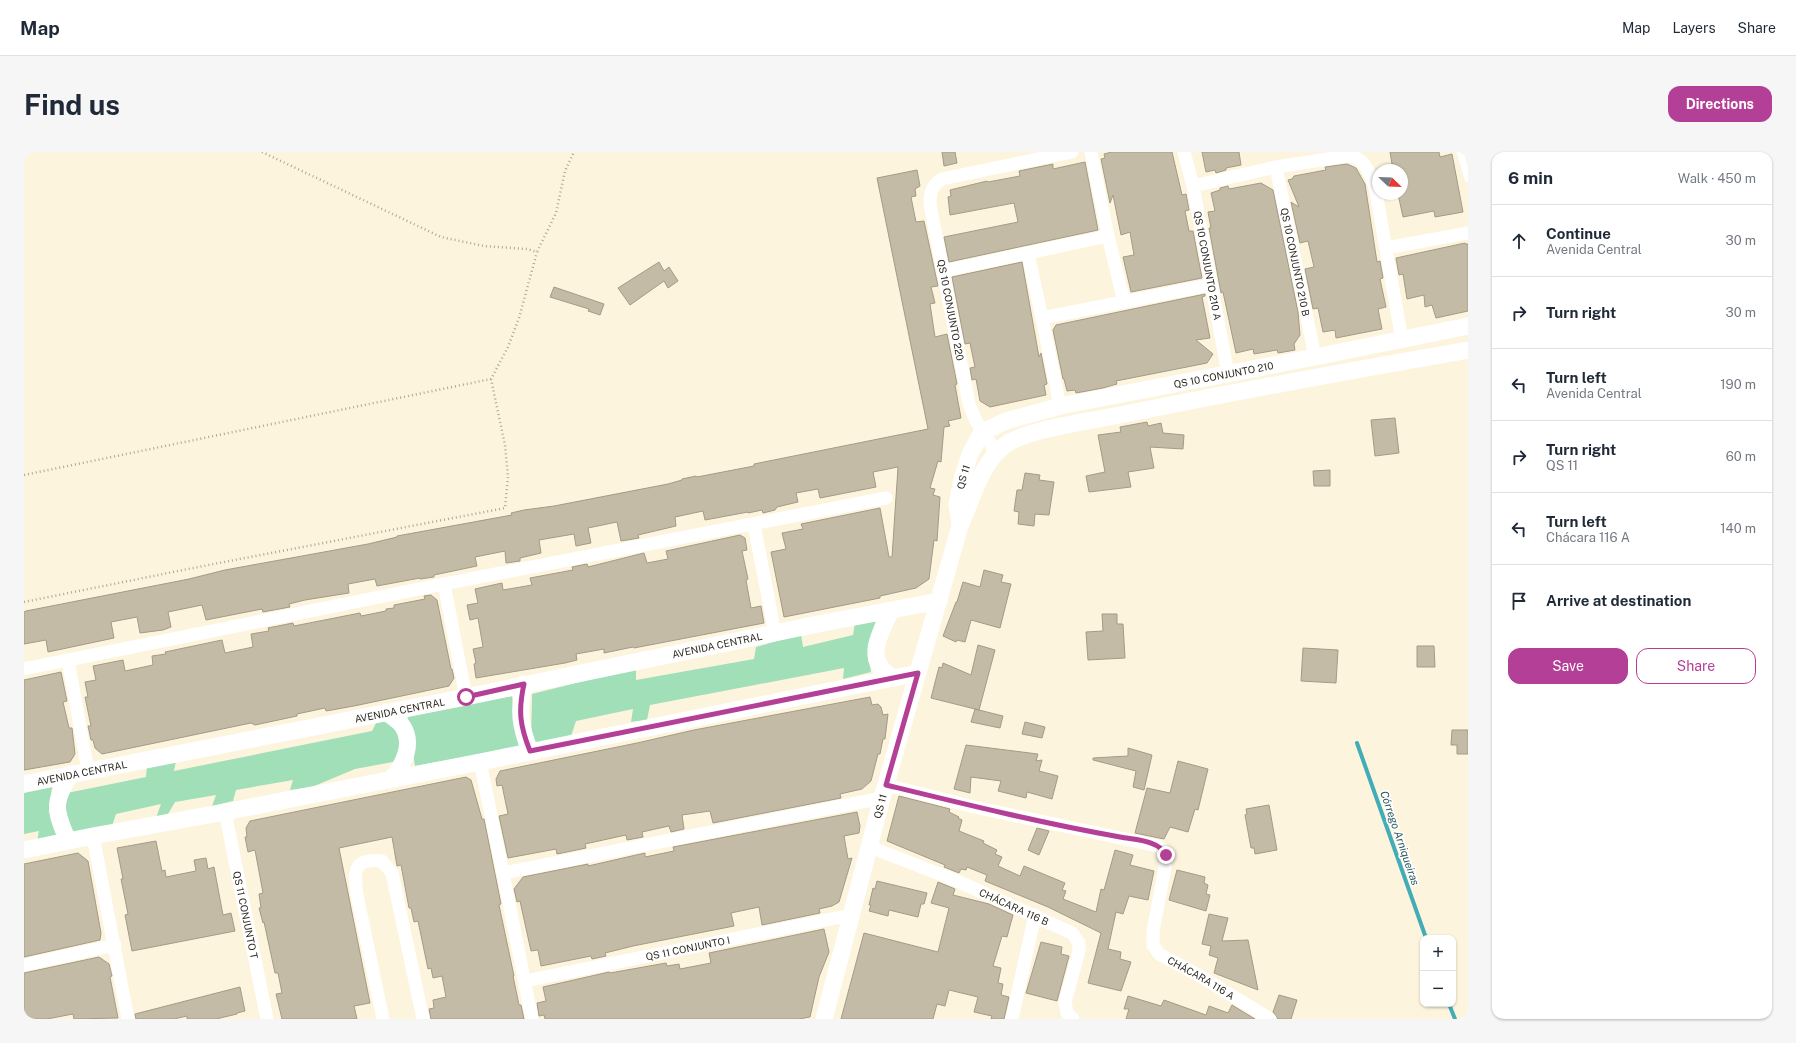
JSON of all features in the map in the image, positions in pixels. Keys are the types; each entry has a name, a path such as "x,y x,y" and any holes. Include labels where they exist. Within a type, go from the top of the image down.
{"street":[{"name":"QS 10 CONJUNTO 220","path":"996,452 982,432 969,404 930,205 932,187 942,179 1072,152"},
{"path":"1091,152 1108,236 1124,302"},
{"name":"QS 10 CONJUNTO 210 A","path":"1185,154 1193,186 1210,285 1228,374"},
{"path":"1193,186 1276,167 1347,156 1354,156 1360,159 1369,172 1374,187 1402,340"},
{"name":"QS 10 CONJUNTO 210 B","path":"1276,167 1315,357"},
{"path":"1386,248 1468,233"},
{"path":"943,271 1108,236"},
{"path":"1028,254 1060,406"},
{"path":"1042,318 1210,285"},
{"name":"QS 10 CONJUNTO 210","path":"982,432 1006,421 1060,406 1468,326"},
{"name":"QS 10 CONJUNTO 210","path":"996,452 1007,443 1019,438 1074,424 1317,376 1468,350"},
{"name":"QS 11","path":"960,526 957,504 958,494 970,454 982,432"},
{"name":"QS 11","path":"824,1019 884,791 960,526 975,489 996,452"},
{"path":"24,669 444,584 754,525 886,498"},
{"path":"754,525 775,633"},
{"path":"444,584 466,697"},
{"name":"AVENIDA CENTRAL","path":"24,784 466,697 775,633 939,601"},
{"path":"891,611 880,632 875,654 877,662 883,670 895,678"},
{"path":"68,660 80,773 60,790 58,800 58,816 68,841"},
{"path":"24,850 480,762 918,673"},
{"path":"524,684 520,702 520,719 522,733 530,751"},
{"path":"386,712 401,724 406,735 407,748 404,761 400,769 391,779"},
{"path":"480,762 532,1019"},
{"path":"503,873 884,791"},
{"name":"CHÁCARA 116 A","path":"884,791 974,807 1075,829 1151,843 1158,846 1163,850 1166,862 1153,931 1152,940 1155,949 1166,959 1200,976 1270,1019"},
{"name":"QS 11 CONJUNTO T","path":"225,812 267,1019"},
{"path":"93,836 128,1019"},
{"name":"CHÁCARA 116 B","path":"870,847 955,880 1072,933 1079,943 1079,951 1065,1002 1067,1014 1073,1019"},
{"path":"383,1019 354,876 356,868 360,864 370,860 382,861 392,873 423,1019"},
{"name":"QS 11 CONJUNTO I","path":"525,982 851,915"},
{"path":"1012,1019 1035,915"},
{"path":"24,964 115,945"}],"lane":[{"path":"1460,152 1468,179"}],"path":[{"path":"262,152 441,237 484,246 527,249 537,252"},
{"path":"24,602 505,508 508,477 505,444 491,379 508,347 519,318 537,252 556,213 565,171 574,152"},
{"path":"24,475 491,379"}],"green space":[{"path":"876,620 868,651 871,672 843,679 844,668 650,705 647,720 631,722 633,709 576,721 571,736 531,744 532,694 636,668 636,680 754,659 756,647 801,634 803,647 853,635 855,623"},
{"path":"512,696 519,747 415,766 407,714"},
{"path":"377,721 389,721 402,740 398,761 355,769 312,787 290,790 293,780 236,790 233,801 212,806 216,795 175,802 168,814 156,818 161,804 116,814 112,826 74,833 63,813 67,793 146,777 147,765 176,761 174,771 372,731"},
{"path":"52,787 49,812 60,837 37,841 39,831 24,834 24,793"}],"building":[{"path":"942,152 955,152 957,163 944,166"},
{"path":"1112,152 1172,152 1182,195 1186,194 1189,210 1185,211 1189,231 1193,231 1202,278 1131,292 1123,257 1134,255 1130,232 1121,235 1113,195 1110,203 1101,159 1105,158 1104,154"},
{"path":"1202,152 1239,152 1241,165 1226,168 1226,170 1216,173 1215,170 1206,172"},
{"path":"1390,152 1439,152 1440,157 1452,154 1463,212 1435,217 1434,211 1403,217 1399,200 1408,200 1408,164 1392,164"},
{"path":"1085,162 1098,230 949,262 944,237 1018,222 1014,203 950,215 948,197 951,196 950,190 987,181 1020,176 1019,171 1053,164 1053,169"},
{"path":"1347,164 1356,168 1365,184 1377,262 1380,261 1383,278 1380,279 1386,307 1378,309 1382,329 1336,338 1335,330 1323,332 1318,308 1313,309 1305,269 1314,267 1308,241 1300,243 1291,202 1299,207 1288,180 1292,179 1294,176 1326,170 1325,167"},
{"path":"917,170 920,186 915,189 916,196 911,197 916,222 924,221 938,286 931,287 935,303 930,304 935,337 947,334 957,384 955,385 961,418 948,421 950,426 944,427 941,462 938,461 930,488 935,489 933,495 940,497 937,541 934,540 929,579 916,588 880,596 880,598 784,617 771,552 786,549 782,533 803,529 801,524 880,508 889,557 892,557 898,467 873,472 876,487 820,498 818,489 796,493 798,502 777,507 775,510 763,513 762,510 705,520 703,511 675,517 676,526 638,535 639,538 621,541 617,522 588,528 591,543 576,546 574,534 539,540 541,553 520,558 520,561 506,563 505,551 475,557 477,566 434,575 434,577 377,586 375,579 348,584 349,593 305,600 289,604 290,607 263,612 262,609 206,620 202,605 168,612 171,627 163,630 140,633 137,617 111,622 114,638 48,652 46,640 24,644 24,612 26,611 189,579 225,570 368,544 397,536 512,515 511,513 524,510 554,506 668,484 696,476 754,466 754,464 928,429 877,178"},
{"path":"1261,183 1273,190 1298,312 1300,335 1294,344 1295,350 1278,353 1277,350 1254,354 1253,349 1236,353 1223,292 1221,293 1209,228 1211,228 1208,212 1215,211 1211,193 1220,190 1220,188 1228,186 1229,189"},
{"path":"1465,243 1468,244 1468,311 1436,318 1432,305 1425,307 1424,295 1407,299 1403,274 1399,275 1396,258"},
{"path":"659,262 664,271 669,267 678,281 668,288 664,281 630,305 618,288"},
{"path":"1022,262 1039,357 1041,353 1047,384 1044,385 1046,395 990,407 980,401 976,379 972,380 970,368 975,367 970,343 965,344 952,277"},
{"path":"554,287 604,304 600,315 588,311 589,309 550,297"},
{"path":"1205,294 1205,296 1202,297 1210,338 1196,340 1213,354 1207,363 1116,381 1117,384 1103,388 1076,393 1075,390 1067,391 1063,379 1053,330 1056,325"},
{"path":"1395,418 1399,453 1375,456 1371,420"},
{"path":"1147,422 1148,426 1161,423 1163,433 1184,435 1183,449 1150,447 1154,468 1128,472 1131,487 1089,492 1086,476 1105,472 1098,435 1121,432 1120,427"},
{"path":"1330,470 1330,486 1314,486 1313,471"},
{"path":"1025,473 1040,475 1039,480 1054,482 1049,515 1035,514 1034,526 1018,524 1019,512 1014,511 1017,490 1022,490"},
{"path":"740,535 745,538 747,550 742,551 748,579 746,580 751,608 761,606 764,623 604,653 604,649 576,654 577,660 565,663 476,678 474,664 476,663 473,649 483,647 478,618 470,620 467,605 478,603 475,589 502,583 503,590 532,585 530,578 573,570 572,567 587,564 588,567 644,553 647,563 668,559 666,551"},
{"path":"984,570 1003,575 1001,582 1011,584 1000,628 971,620 965,642 957,640 956,642 943,636 957,602 963,582 980,587"},
{"path":"431,595 437,600 454,678 449,686 326,711 325,708 255,725 251,723 102,754 95,748 93,740 91,740 88,726 91,726 85,697 88,697 85,682 96,680 93,666 123,660 125,671 153,665 152,656 222,640 225,653 253,647 251,634 269,631 268,628 293,623 294,626 360,613 361,616 386,611 386,609 394,608 394,605 425,599 424,596"},
{"path":"1102,614 1117,614 1117,624 1123,624 1125,658 1088,660 1086,632 1103,631"},
{"path":"978,645 995,650 979,710 931,698 939,667 942,668 943,663 971,675"},
{"path":"1417,646 1434,646 1435,667 1417,667"},
{"path":"1303,648 1338,650 1336,683 1301,681"},
{"path":"61,672 67,701 63,702 69,728 72,728 75,754 70,762 24,770 24,680"},
{"path":"870,697 872,705 878,704 881,707 883,715 888,714 885,739 883,739 880,754 878,754 871,781 862,789 840,794 841,798 713,823 710,811 682,815 684,829 671,832 669,826 642,832 643,837 627,840 626,835 585,844 586,848 557,854 556,849 508,858 499,816 508,814 502,785 497,786 496,779 500,771 694,730"},
{"path":"975,709 1003,716 1000,728 971,722"},
{"path":"1025,722 1045,727 1042,738 1022,734"},
{"path":"1452,730 1468,730 1468,754 1457,754 1457,745 1451,745"},
{"path":"966,745 1038,754 1036,761 1042,760 1039,771 1058,776 1052,799 1027,792 1026,798 998,791 1001,781 971,777 970,793 954,789"},
{"path":"1128,748 1152,755 1144,790 1133,787 1136,771 1093,760 1093,758 1128,756"},
{"path":"1178,761 1208,769 1198,810 1195,809 1188,832 1170,827 1164,839 1135,833 1147,788 1170,793"},
{"path":"466,777 471,780 482,819 484,819 501,904 499,905 513,976 519,1005 521,1005 524,1019 431,1019 429,1009 434,1008 433,1000 446,997 442,976 433,978 431,968 428,969 418,921 414,922 411,908 409,908 401,865 397,866 392,837 339,848 370,1003 354,1006 357,1019 282,1019 276,994 282,993 278,973 275,973 264,922 263,923 259,908 261,908 259,894 263,893 255,850 248,852 245,837 247,837 246,828 250,821"},
{"path":"899,796 950,809 949,812 962,820 959,831 984,841 983,843 997,850 995,854 1002,857 998,866 1020,876 1024,866 1065,883 1062,890 1066,891 1063,899 1096,912 1101,889 1104,890 1115,850 1133,855 1130,865 1154,871 1148,900 1129,896 1123,914 1116,912 1108,949 1121,952 1120,959 1131,962 1121,991 1088,983 1101,933 1048,907 985,881 987,875 967,867 966,870 961,869 959,873 944,867 945,865 887,841"},
{"path":"1269,805 1277,850 1255,854 1254,848 1251,848 1245,815 1247,814 1246,809"},
{"path":"857,812 860,826 859,833 844,836 848,859 852,858 839,902 832,906 819,909 820,913 762,925 759,907 731,913 734,926 633,946 605,953 606,956 592,959 591,956 541,966 538,950 531,951 520,901 517,902 514,889 523,877 588,864 588,866 645,853 645,857 674,851 673,847"},
{"path":"1037,828 1049,831 1039,855 1028,850"},
{"path":"156,841 162,871 165,870 166,877 196,871 194,860 206,858 208,869 214,867 223,915 231,913 235,931 132,951 125,915 128,914 117,848"},
{"path":"78,853 88,861 101,933 100,940 24,957 24,864"},
{"path":"1177,870 1205,877 1204,883 1208,885 1206,894 1210,895 1206,911 1169,900"},
{"path":"877,881 927,893 924,904 921,904 918,917 889,910 888,916 869,911 873,888 875,889"},
{"path":"938,882 955,889 953,895 989,904 1013,915 1007,937 1002,936 993,966 1001,968 998,983 1003,984 1001,995 1009,997 1004,1019 991,1019 992,1016 974,1012 978,997 949,990 945,1006 937,1004 933,1019 841,1019 864,933 938,952 949,908 931,903"},
{"path":"1209,914 1228,918 1222,941 1248,940 1258,990 1214,973 1218,958 1209,955 1211,946 1202,944"},
{"path":"824,929 829,952 819,977 810,1017 799,1019 545,1019 544,1015 539,1016 537,1003 546,1001 543,987 609,972 666,963 667,966 679,964 680,969 711,963 709,953"},
{"path":"1041,942 1062,947 1061,954 1069,956 1057,1001 1026,993"},
{"path":"99,957 109,964 118,1018 74,1019 73,1014 47,1019 24,1019 24,973"},
{"path":"240,987 245,1011 237,1014 216,1019 187,1019 187,1016 174,1019 136,1019 135,1014"},
{"path":"1279,995 1297,1000 1291,1019 1278,1019 1273,1012"},
{"path":"1128,996 1161,1006 1164,1000 1206,1015 1209,1006 1228,1013 1232,1005 1255,1019 1126,1019 1129,1009 1124,1009"}],"waterway":[{"name":"Córrego Arniqueiras","path":"1357,743 1425,935"},
{"name":"Córrego Arniqueiras","path":"1450,1007 1455,1019"}],"route":[{"path":"466,697 524,684 520,702 520,719 522,733 530,751 827,693 918,673 886,785 974,807 1075,829 1151,843 1158,846 1166,855"}]}
